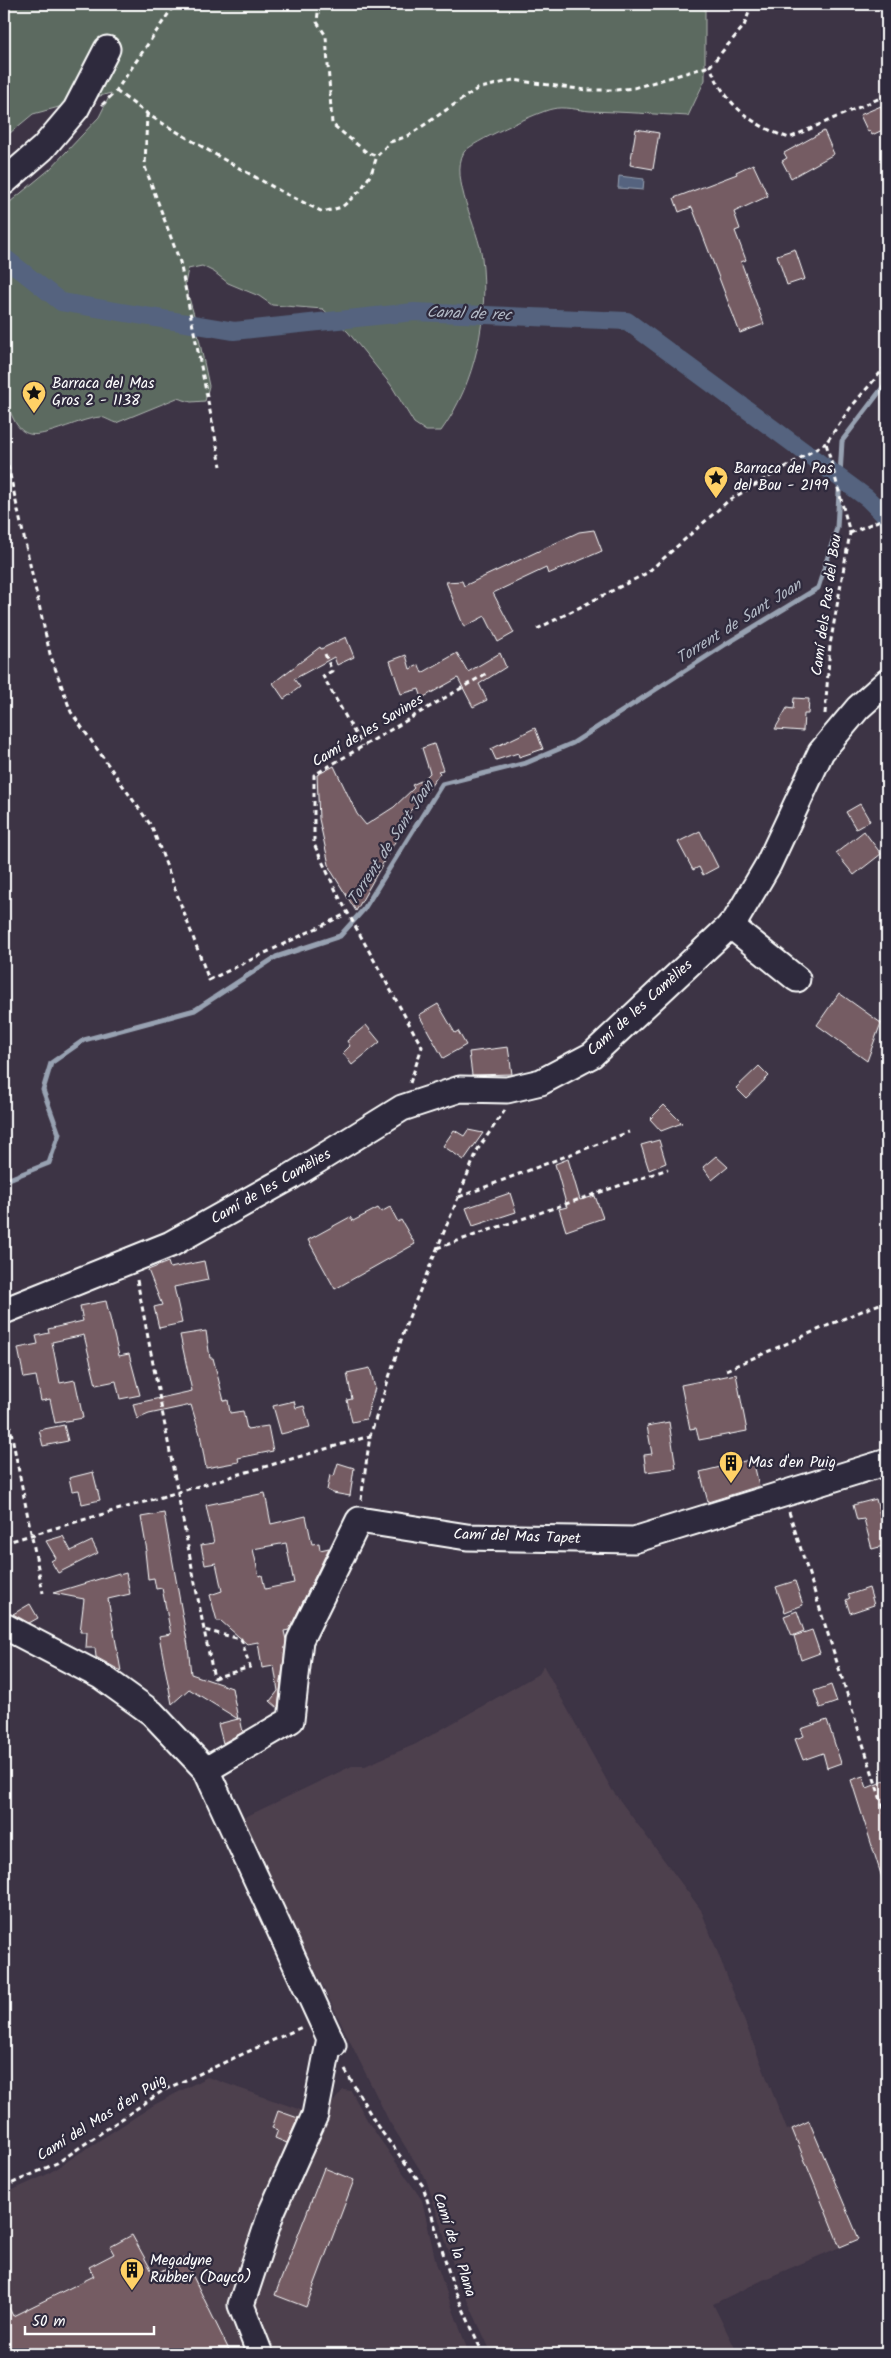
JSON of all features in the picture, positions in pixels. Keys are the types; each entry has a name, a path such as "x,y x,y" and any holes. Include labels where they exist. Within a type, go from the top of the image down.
{"street":[{"path":"4,182 43,148 76,109 107,49"},
{"name":"Camí de les Camèlies","path":"4,1311 171,1244 292,1176 402,1108 460,1090 507,1090 541,1082 592,1055 735,921 768,865 821,752 858,708 887,682"},
{"path":"730,925 797,979"},
{"name":"Camí del Mas Tapet","path":"359,1520 467,1537 634,1540 887,1462"},
{"path":"206,1770 291,1720 300,1640 359,1520"},
{"path":"4,1626 102,1677 152,1713 206,1770 328,2034 315,2115 272,2211 241,2305 260,2354"}],"path":[{"path":"319,4 317,22 326,36 332,124 365,151 377,156"},
{"path":"116,91 147,113 273,188 322,212 342,207 360,190 371,174 377,156 390,142 408,136 477,88 513,80 586,90 616,90 634,88 710,66 744,26 752,4"},
{"path":"710,66 718,87 737,107 767,130 789,138 887,95"},
{"path":"147,113 145,167 180,262 221,466"},
{"path":"537,629 648,573 728,501 826,442 851,406 887,365"},
{"name":"Camí dels Pas del Bou","path":"824,719 830,644 850,533 826,442"},
{"path":"4,448 50,654 71,712 152,827 209,980 348,913"},
{"path":"850,533 887,517"},
{"path":"325,654 332,671 324,676 362,746"},
{"name":"Camí de les Savines","path":"402,1108 422,1047 348,913 314,844 314,775 486,673"},
{"path":"359,1520 370,1436 407,1322 478,1149 520,1087"},
{"path":"458,1197 628,1132"},
{"path":"437,1248 668,1169"},
{"path":"133,1260 204,1630 214,1678 250,1667 241,1639 204,1630"},
{"path":"726,1370 887,1301"},
{"path":"4,1396 43,1593"},
{"path":"4,1543 370,1436"},
{"path":"784,1495 887,1819"},
{"name":"Camí del Mas d'en Puig","path":"4,2187 57,2163 164,2090 328,2034"},
{"name":"Camí de la Plana","path":"328,2034 378,2127 423,2186 454,2286 483,2354"}],"shaded area":[{"path":"543,1665 612,1790 701,1910 787,2130 809,2121 859,2239 767,2278 713,2304 738,2354 492,2354 458,2280 426,2179 389,2121 241,1819 352,1766 365,1766 416,1744 540,1673"},
{"path":"207,2077 321,2117 343,2090 351,2091 370,2125 422,2200 436,2263 469,2354 4,2354 4,2194 46,2175 154,2105"}],"green space":[{"path":"4,4 705,4 705,80 688,116 556,108 534,115 506,128 464,152 460,163 460,175 466,204 480,246 484,280 483,303 481,326 471,370 463,392 441,431 426,431 414,423 391,385 348,332 323,309 272,305 259,296 228,283 214,272 202,266 188,269 185,284 194,315 209,386 205,401 191,402 177,398 116,423 99,417 84,420 50,432 29,434 15,423 4,392 4,207 50,169 99,117 111,93 33,114 4,138"}],"water":[{"path":"619,176 644,179 643,190 618,188"}],"building":[{"path":"881,106 887,121 887,128 872,135 870,131 868,132 860,115"},
{"path":"636,129 659,133 653,169 630,165"},
{"path":"824,131 834,154 791,178 782,161 787,158 784,153"},
{"path":"753,164 768,196 734,212 740,229 735,231 746,260 741,262 764,324 740,333 692,207 679,212 674,198 737,174 736,172"},
{"path":"795,249 805,279 787,285 777,255"},
{"path":"594,530 602,551 548,574 546,568 493,593 514,633 498,642 485,616 464,627 446,582 462,581 464,586 579,532"},
{"path":"346,637 354,657 337,665 334,657 294,679 300,687 284,699 273,683 320,647 321,649"},
{"path":"457,653 468,672 500,653 506,667 479,684 487,700 473,707 458,678 422,698 419,689 401,694 390,661 406,655 410,669 419,665 422,673"},
{"path":"794,698 809,699 808,714 804,714 803,731 775,729 787,708 793,709"},
{"path":"535,728 543,749 519,757 518,753 496,760 491,749"},
{"path":"434,744 443,770 438,771 440,773 420,801 409,812 410,815 356,911 330,869 319,819 317,775 334,766 357,814 366,825 394,807 414,788 412,785 423,780 430,773 422,748"},
{"path":"860,804 870,821 856,829 846,812"},
{"path":"700,831 718,867 703,875 699,867 693,870 678,842"},
{"path":"864,831 881,854 854,875 836,853"},
{"path":"839,993 881,1023 867,1061 817,1025"},
{"path":"438,1004 455,1033 458,1031 466,1045 443,1058 419,1015"},
{"path":"366,1025 380,1042 352,1065 343,1053 350,1046 347,1041"},
{"path":"508,1047 512,1074 472,1075 469,1052"},
{"path":"759,1066 769,1076 746,1098 736,1088"},
{"path":"664,1105 682,1123 661,1131 650,1119"},
{"path":"454,1130 464,1136 468,1130 483,1133 464,1160 443,1146"},
{"path":"659,1140 666,1163 649,1170 641,1145"},
{"path":"716,1156 728,1167 712,1180 703,1167"},
{"path":"568,1159 580,1200 595,1196 603,1218 566,1231 559,1209 567,1207 555,1164"},
{"path":"510,1193 516,1212 473,1226 466,1208"},
{"path":"390,1207 398,1222 401,1220 415,1244 335,1289 308,1240 350,1217 353,1221 378,1208 381,1212"},
{"path":"204,1261 208,1280 174,1287 182,1323 159,1328 154,1307 162,1305 148,1270 168,1262 170,1268"},
{"path":"106,1301 119,1356 129,1354 140,1395 120,1399 116,1381 96,1385 84,1335 52,1342 60,1383 75,1380 83,1418 55,1423 50,1399 41,1401 36,1376 24,1378 18,1348 38,1344 36,1336 49,1333 48,1329 83,1321 80,1306"},
{"path":"206,1331 210,1358 213,1358 224,1401 228,1400 230,1413 243,1411 247,1429 268,1426 273,1451 238,1458 239,1462 206,1468 200,1434 191,1405 149,1414 137,1419 133,1404 192,1391 180,1335"},
{"path":"370,1368 375,1388 366,1419 352,1422 347,1400 352,1399 347,1373"},
{"path":"736,1374 747,1431 699,1440 696,1428 690,1429 681,1385"},
{"path":"294,1401 296,1408 304,1406 310,1427 281,1434 273,1406"},
{"path":"669,1422 676,1468 646,1472 644,1455 652,1454 647,1426"},
{"path":"64,1425 68,1441 43,1446 39,1430"},
{"name":"Mas d'en Puig","path":"753,1459 759,1486 708,1502 700,1472"},
{"path":"338,1463 354,1468 350,1496 327,1490 330,1475 334,1476"},
{"path":"93,1472 100,1500 82,1504 79,1490 72,1491 69,1478"},
{"path":"265,1493 271,1524 306,1516 312,1544 319,1543 320,1550 329,1548 289,1630 284,1631 286,1640 278,1708 270,1701 278,1691 274,1666 262,1668 258,1642 247,1644 221,1621 217,1621 210,1595 222,1591 216,1563 205,1565 201,1545 214,1543 206,1505","holes":["286,1543 294,1583 265,1589 262,1575 259,1576 253,1549"]},
{"path":"876,1499 887,1545 872,1549 864,1519 857,1520 853,1505"},
{"path":"164,1513 188,1646 191,1674 232,1688 238,1719 189,1689 172,1704 159,1636 171,1634 162,1588 156,1589 154,1578 148,1579 145,1551 147,1551 141,1517"},
{"path":"63,1536 71,1551 92,1541 98,1553 58,1573 51,1561 56,1558 46,1541"},
{"path":"119,1573 119,1575 126,1573 130,1594 108,1599 121,1671 96,1657 95,1648 86,1648 87,1632 80,1632 84,1599 53,1593"},
{"path":"795,1581 803,1605 785,1612 776,1587"},
{"path":"869,1588 874,1605 850,1613 846,1600 850,1598 848,1595"},
{"path":"30,1604 38,1618 29,1623 13,1614"},
{"path":"797,1611 804,1631 792,1636 784,1616"},
{"path":"812,1630 820,1653 801,1660 794,1636"},
{"path":"831,1685 837,1702 820,1708 814,1691"},
{"path":"240,1718 243,1732 223,1743 218,1724"},
{"path":"827,1720 841,1763 827,1768 823,1753 803,1760 795,1739 804,1736 801,1729"},
{"path":"863,1776 867,1788 887,1780 887,1887 885,1887 851,1780"},
{"path":"278,2111 298,2118 287,2143 275,2138 278,2130 272,2128"},
{"path":"809,2121 859,2239 840,2247 792,2129"},
{"path":"324,2168 354,2180 306,2307 275,2295"},
{"name":"Megadyne Rubber (Dayco)","path":"132,2235 154,2275 184,2258 231,2354 4,2354 4,2298 13,2316 94,2276 89,2267 114,2254 110,2247"}],"waterway":[{"name":"Canal de rec","path":"4,257 61,302 234,331 414,312 627,321 867,498 887,518"},
{"name":"Torrent de Sant Joan","path":"4,1181 49,1163 59,1134 43,1090 51,1063 84,1040 195,1010 276,957 340,936 364,909 442,784 526,763 573,743 726,644 818,588 837,528 842,441 887,382"}],"place":[{"name":"Barraca del Mas Gros 2 - 1138","path":"34,414"},
{"name":"Barraca del Pas del Bou - 2199","path":"716,499"},
{"name":"Mas d'en Puig","path":"731,1484"},
{"name":"Megadyne Rubber (Dayco)","path":"132,2291"}]}
